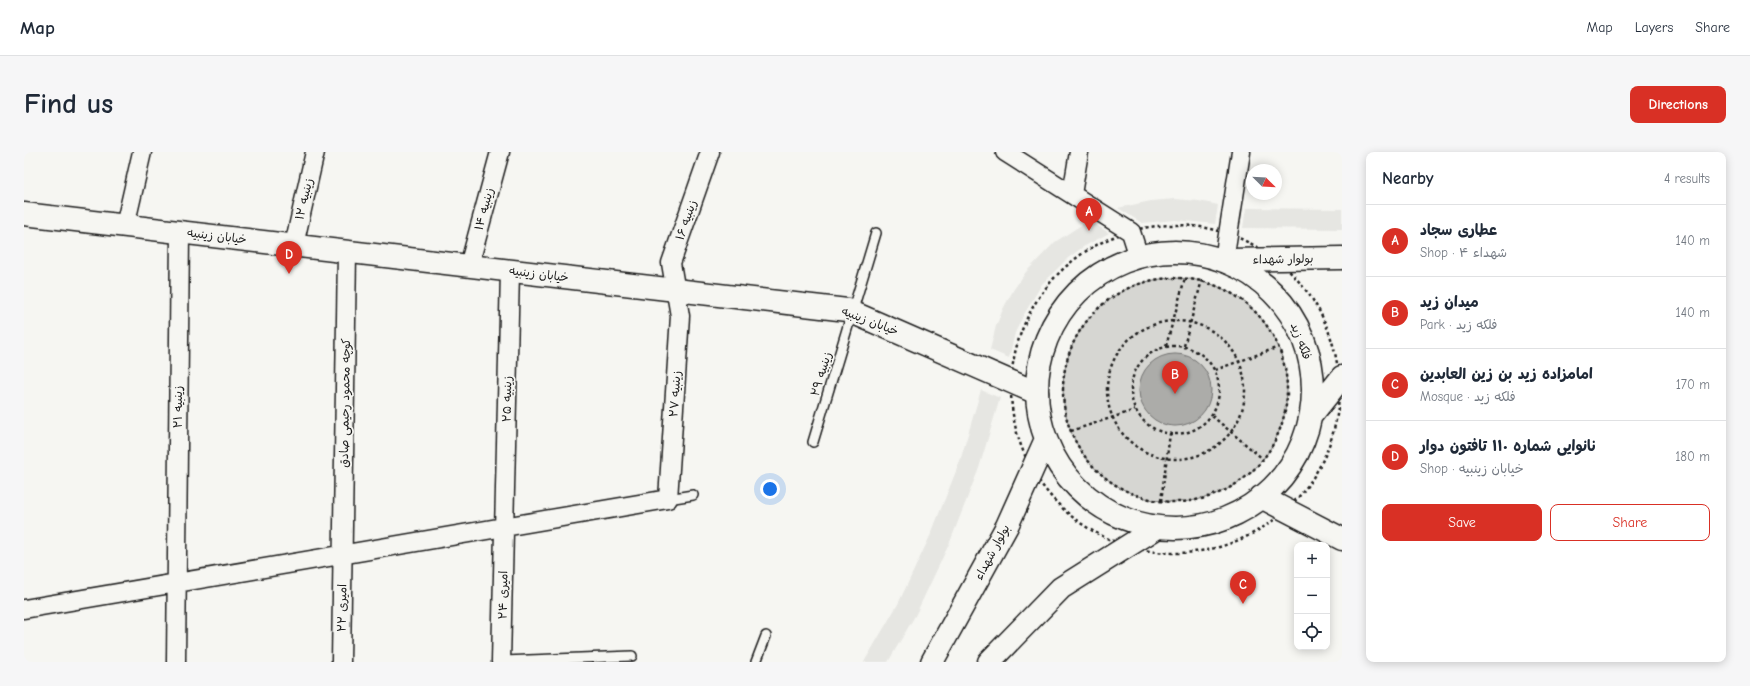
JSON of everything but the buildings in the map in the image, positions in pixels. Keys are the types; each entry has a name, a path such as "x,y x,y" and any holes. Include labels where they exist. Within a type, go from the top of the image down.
{"main road":[{"name":"خیابان زینبیه","path":"24,214 847,310 1037,393"},
{"name":"فلکه زید","path":"1161,252 1185,252 1224,260 1244,270 1266,286 1277,297 1296,323 1303,338 1311,369 1312,390 1310,417 1306,432 1292,461 1283,474 1261,497 1234,514 1205,524 1174,528 1142,524 1116,514 1096,503 1083,493 1061,468 1046,439 1041,424 1037,393 1040,362 1044,348 1056,321 1073,297 1095,277 1121,263 1161,252"},
{"name":"بولوار شهداء","path":"1224,260 1342,258"},
{"path":"1310,417 1340,379"},
{"name":"بولوار شهداء","path":"932,662 1007,526 1046,439"},
{"path":"1261,497 1342,539"},
{"path":"989,662 1061,588 1158,527"}],"street":[{"path":"125,226 142,152"},
{"name":"زینبیه ۱۲","path":"294,245 315,152"},
{"name":"زینبیه ۱۴","path":"469,266 500,152"},
{"name":"زینبیه ۱۶","path":"676,290 671,263 710,152"},
{"path":"1005,152 1131,232 1139,257"},
{"path":"1072,194 1079,152"},
{"path":"1224,260 1241,152"},
{"name":"زینبیه ۲۱","path":"176,662 180,232"},
{"name":"کوچه محمود رحیمی صادق","path":"343,555 347,252"},
{"name":"زینبیه ۲۵","path":"504,527 510,271"},
{"name":"زینبیه ۲۷","path":"668,499 680,316 676,290"},
{"path":"24,609 668,499"},
{"name":"امیری ۲۴","path":"501,662 504,527"},
{"name":"امیری ۲۲","path":"341,662 343,555"}],"lane":[{"name":"زینبیه ۲۹","path":"813,442 876,233"},
{"path":"668,499 693,495"},
{"path":"756,662 766,636"},
{"path":"501,662 632,656"}],"path":[{"path":"1175,225 1196,227 1228,234 1245,241 1275,259 1306,291 1318,309 1333,346 1340,379 1335,422 1323,458 1303,491 1272,521 1241,539 1208,550 1172,553 1155,552 1127,547 1094,532 1065,512 1041,485 1032,470 1022,448 1012,409 1012,382 1016,352 1021,335 1036,303 1046,288 1067,266 1086,252 1107,241 1131,232 1175,225"},
{"path":"1166,346 1185,278"},
{"path":"1185,278 1202,280 1227,290 1248,304 1266,324 1279,347 1286,372 1286,405 1282,424 1277,436 1263,459 1235,485 1200,499 1187,501 1161,501 1136,495 1112,483 1092,465 1083,454 1071,431 1064,403 1064,375 1072,347 1086,322 1106,302 1130,287 1157,279 1185,278"},
{"path":"1184,346 1202,280"},
{"path":"1173,321 1190,322 1206,328 1219,336 1230,347 1238,361 1244,382 1244,397 1241,412 1231,432 1220,444 1203,454 1183,459 1167,459 1144,452 1131,443 1120,432 1112,418 1107,400 1107,383 1111,365 1120,350 1125,342 1139,331 1155,324 1173,321"},
{"path":"1166,346 1184,346 1198,352 1210,363 1218,381 1220,393 1212,416 1202,425 1190,432 1170,434 1154,429 1140,418 1136,410 1131,391 1135,371 1148,355 1166,346"},
{"path":"1214,370 1279,347"},
{"path":"1071,431 1136,410"},
{"path":"1212,416 1263,459"},
{"path":"1161,501 1170,434"}],"shaded area":[{"path":"1175,199 1199,201 1218,205 1215,224 1175,220 1142,223 1118,208 1151,201"},
{"path":"1246,208 1342,209 1342,229 1243,228"},
{"path":"1089,220 1109,233 1083,247 1068,258 1042,284 1015,333 1009,358 990,350 996,326 1004,307 1026,272 1055,242"},
{"path":"1164,278 1186,278 1218,286 1228,291 1246,303 1262,319 1279,347 1285,368 1287,390 1285,412 1279,433 1262,461 1246,477 1218,494 1186,502 1164,502 1132,494 1122,489 1104,477 1088,461 1071,433 1063,401 1063,379 1071,347 1076,337 1088,319 1104,303 1132,286"},
{"path":"1175,354 1195,360 1205,370 1211,390 1205,410 1195,420 1175,426 1155,420 1145,410 1139,390 1145,370 1155,360"},
{"path":"981,390 1000,398 979,468 950,542 916,614 888,662 864,662 898,604 931,534 960,461"}],"place":[{"name":"عطاری سجاد","path":"1089,231"},
{"name":"نانوایی شماره ۱۱۰ تافتون دوار","path":"289,274"},
{"name":"میدان زید","path":"1175,394"},
{"name":"امامزاده زید بن زین العابدین","path":"1243,604"}]}
